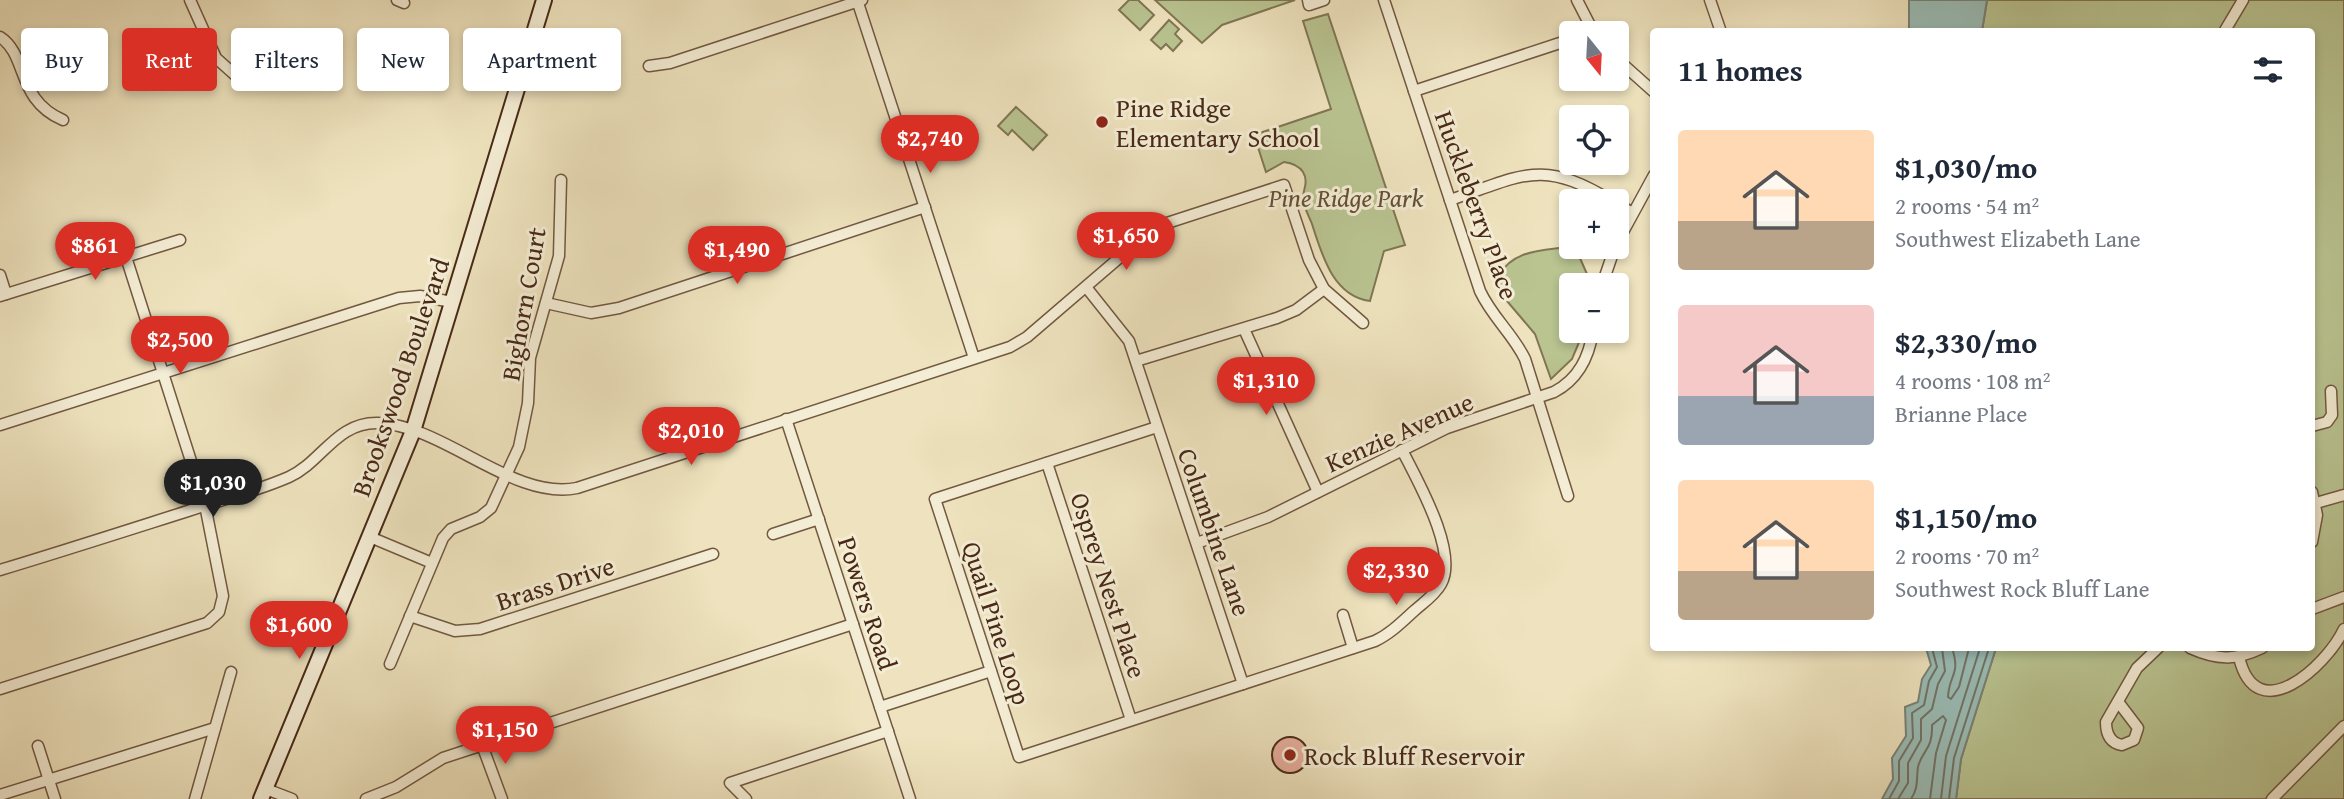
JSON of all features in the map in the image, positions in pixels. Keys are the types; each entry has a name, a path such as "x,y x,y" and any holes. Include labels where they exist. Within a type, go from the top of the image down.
{"main road":[{"name":"Brookswood Boulevard","path":"264,794 413,431 544,0"}],"street":[{"path":"190,0 216,58 231,71"},
{"path":"1309,2 1324,0"},
{"name":"Huckleberry Place","path":"1384,0 1480,291 1494,317 1518,345 1538,398 1568,496"},
{"path":"1577,0 1587,21"},
{"path":"1710,0 1720,28"},
{"path":"2226,28 2243,0"},
{"path":"649,66 670,63 859,1 974,358"},
{"path":"0,37 7,41 25,83 44,112 63,120"},
{"path":"1414,92 1559,43"},
{"path":"1629,70 1650,88"},
{"path":"1450,200 1522,176 1542,174 1580,182 1592,189"},
{"name":"Bighorn Court","path":"390,664 446,533 480,517 491,508 508,474 525,423 530,358 559,256 561,180"},
{"path":"1629,216 1650,181"},
{"path":"0,570 292,476 334,438 349,429 377,423 413,431 540,489 570,490 1010,347 1027,338 1147,234 1164,225 1284,185 1309,260 1324,289 1363,323"},
{"path":"546,303 591,313 619,309 925,207"},
{"path":"0,275 3,295 180,240"},
{"path":"0,690 207,623 219,612 223,596 205,505 126,257"},
{"name":"Columbine Lane","path":"1086,287 1122,329 1136,361 1243,684"},
{"path":"1136,361 1244,329 1296,310 1324,289"},
{"path":"0,425 399,298 420,296 452,302"},
{"name":"Kenzie Avenue","path":"1244,329 1318,492"},
{"name":"Kenzie Avenue","path":"1198,543 1268,517 1447,428 1566,386 1583,367 1590,343"},
{"path":"2315,425 2327,422 2332,415 2331,391"},
{"name":"Powers Road","path":"786,419 910,799"},
{"name":"Quail Pine Loop","path":"1157,427 935,499 1019,757 1353,648 1390,633 1430,597 1445,574 1443,548 1431,511 1402,450"},
{"name":"Osprey Nest Place","path":"1047,463 1131,720"},
{"path":"2315,537 2316,503 2344,495"},
{"path":"774,534 819,519"},
{"path":"370,537 432,563"},
{"name":"Brass Drive","path":"410,616 448,630 480,629 713,554"},
{"path":"2315,608 2344,597"},
{"path":"1343,615 1353,648"},
{"path":"366,799 396,787 443,758 853,624"},
{"path":"2238,657 2246,678 2255,687 2275,691 2293,684 2312,670 2344,629"},
{"path":"2119,704 2137,668 2155,651"},
{"path":"2198,651 2216,658 2238,657 2254,651"},
{"path":"880,707 991,671"},
{"path":"195,799 231,672"},
{"path":"2272,799 2344,726"},
{"path":"0,795 215,728"},
{"path":"747,799 730,783 888,731"},
{"path":"482,745 502,799"},
{"path":"37,746 54,799"},
{"path":"264,794 292,799"}],"green space":[{"path":"1129,0 1138,0 1154,15 1140,30 1119,10"},
{"path":"1155,0 1295,0 1222,25 1202,43"},
{"path":"1987,0 2344,0 2344,799 1956,799 1961,759 1995,651 2315,651 2315,28 1982,28"},
{"name":"Pine Ridge Park","path":"1328,14 1405,245 1384,251 1370,301 1357,298 1338,283 1325,261 1304,204 1306,182 1303,172 1295,165 1284,162 1266,172 1254,135 1331,109 1303,21"},
{"path":"1169,20 1179,29 1175,34 1182,41 1173,51 1166,44 1161,49 1151,40"},
{"path":"1016,107 1047,135 1033,150 1012,130 1008,135 998,126"},
{"path":"1559,248 1559,259 1580,259 1587,273 1559,273 1559,343 1579,343 1572,359 1551,379 1535,334 1501,294 1498,276 1504,267 1519,256"}],"water":[{"path":"1909,0 1987,0 1982,28 1909,28"},
{"path":"1927,651 1995,651 1961,759 1956,799 1882,799 1893,779 1892,758 1906,736 1905,707 1918,702 1922,679 1931,665"}],"building":[{"name":"Rock Bluff Reservoir","path":"1290,737 1303,742 1308,755 1303,768 1290,773 1277,768 1272,755 1277,742"}],"place":[{"name":"Pine Ridge Elementary School","path":"1102,122"},
{"name":"Rock Bluff Reservoir","path":"1290,755"}]}
